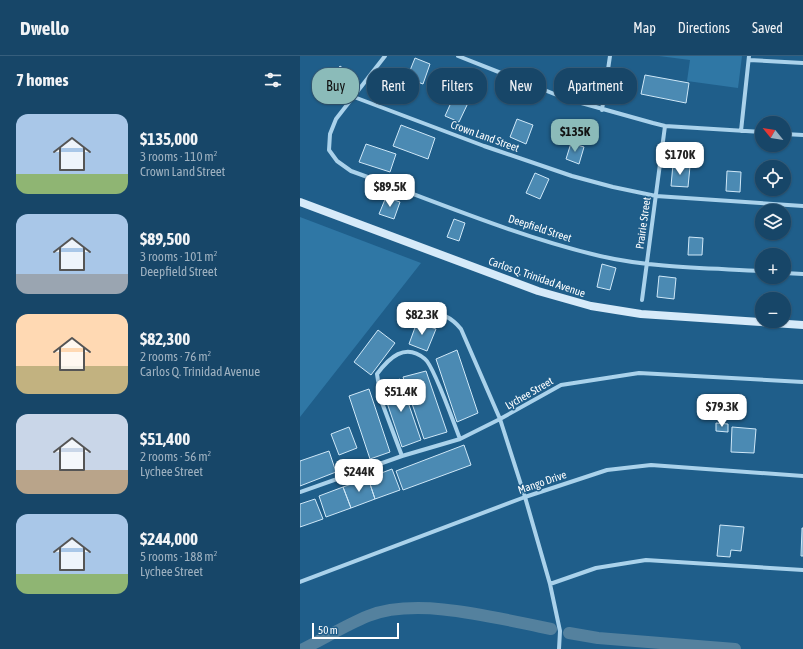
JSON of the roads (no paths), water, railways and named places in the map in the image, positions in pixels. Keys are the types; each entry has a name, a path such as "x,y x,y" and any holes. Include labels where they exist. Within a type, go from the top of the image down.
{"main road":[{"name":"Carlos Q. Trinidad Avenue","path":"300,202 538,291 591,306 641,314 803,325"}],"street":[{"path":"359,90 385,56"},
{"path":"458,56 568,99 602,110 665,126 755,132"},
{"path":"602,110 610,56"},
{"path":"741,131 749,58 803,63"},
{"name":"Crown Land Street","path":"359,99 484,146 572,176 656,196 803,206"},
{"name":"Deepfield Street","path":"348,104 336,119 330,134 329,150 337,161 351,171 543,240 600,256 647,263 755,271"},
{"name":"Prairie Street","path":"642,300 665,126"},
{"path":"791,134 803,135"},
{"path":"791,273 803,274"},
{"path":"420,309 445,314 454,320 461,329 500,419 526,497 550,584 560,631 559,649"},
{"path":"402,456 381,400 377,374 396,354 406,352 426,359 433,370 460,438"},
{"name":"Lychee Street","path":"300,492 402,456 460,438 500,419 561,385 639,373 803,382"},
{"name":"Mango Drive","path":"300,582 526,497 607,470 651,465 803,476"},
{"path":"550,584 596,568 646,560 803,570"}],"waterway":[{"path":"303,649 368,616 388,610 411,608 459,611 551,629"},
{"path":"569,633 598,638 735,649"}]}
